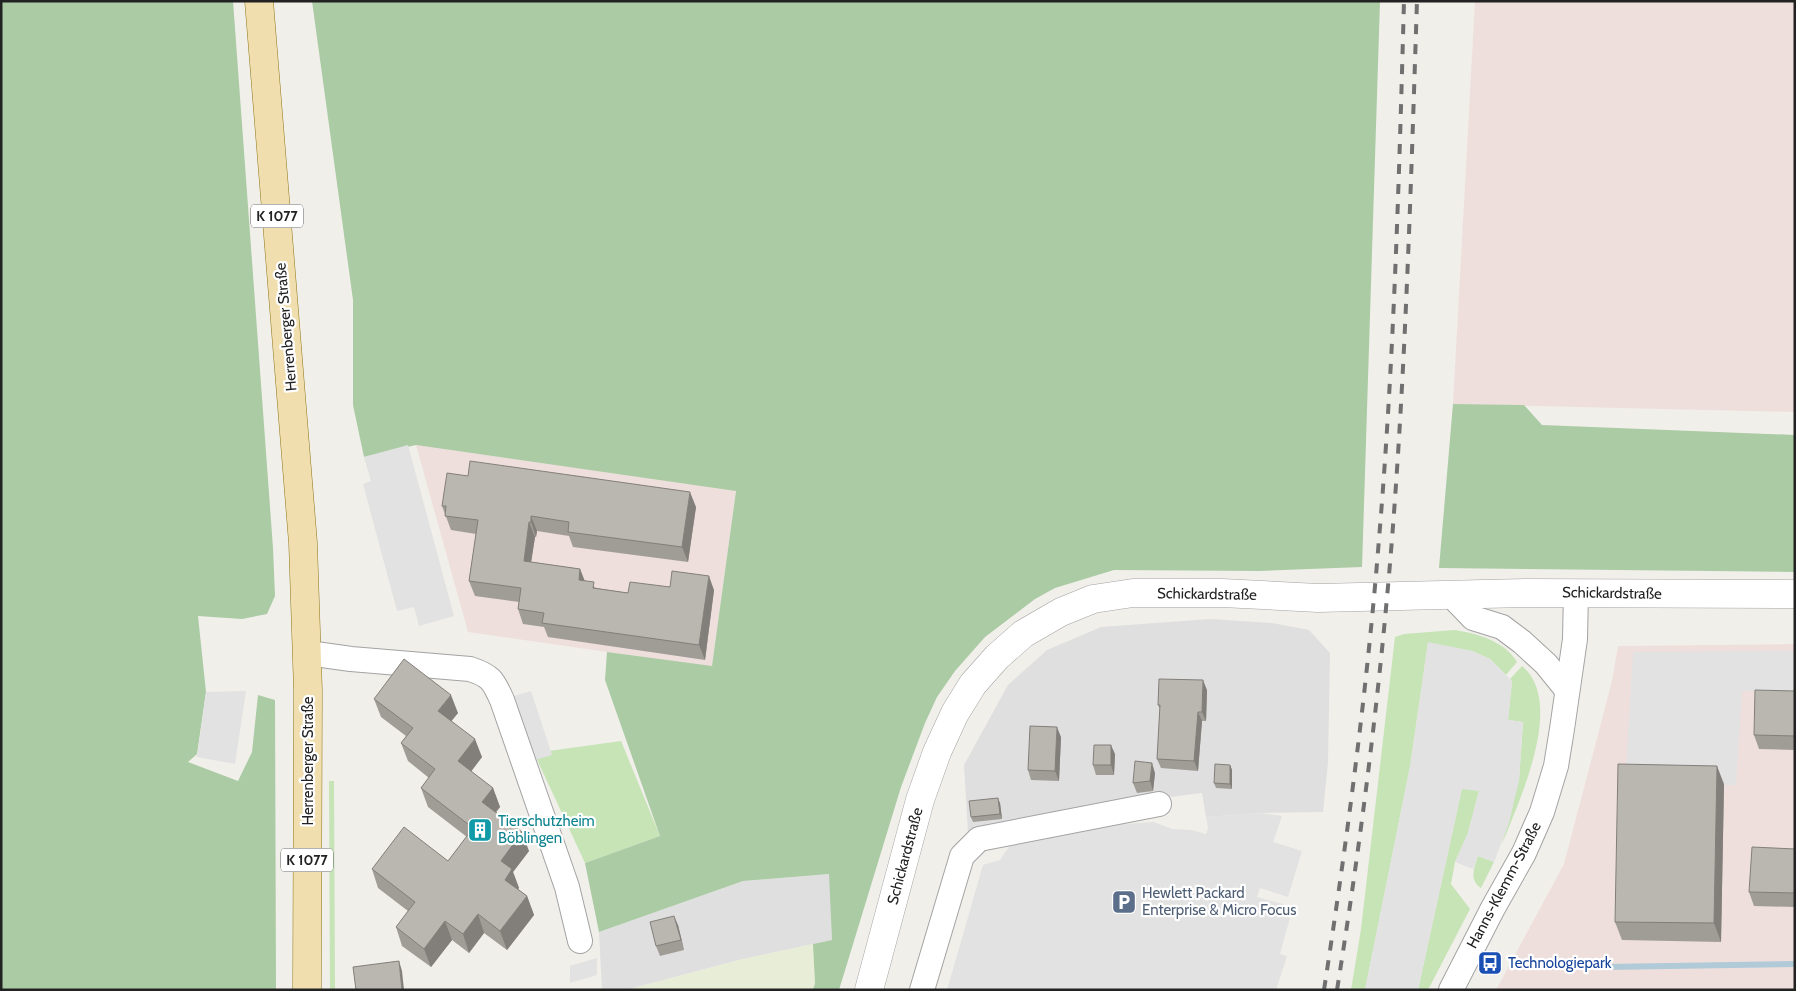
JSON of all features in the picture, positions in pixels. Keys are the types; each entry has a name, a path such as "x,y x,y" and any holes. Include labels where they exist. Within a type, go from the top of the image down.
{"main road":[{"name":"Herrenberger Straße","path":"259,1 295,431 308,653 308,990"}],"street":[{"name":"Schickardstraße","path":"869,990 920,800 937,752 955,713 973,684 997,657 1023,634 1061,612 1093,600 1133,593 1222,593 1318,598 1576,592 1795,594"},
{"name":"Hanns-Klemm-Straße","path":"1451,990 1492,908 1524,853 1542,812 1556,766 1575,639 1576,592"},
{"path":"1450,594 1473,618 1502,628 1522,642 1546,664 1567,690"},
{"path":"308,653 470,669 486,674 502,700 508,715 567,887 580,940"},
{"path":"922,990 962,856 979,838 1158,804"}],"shaded area":[{"path":"1475,1 1795,1 1795,412 1453,404"},
{"path":"408,445 454,616 419,626 414,607 397,611 363,484 371,481 364,457"},
{"path":"416,445 736,490 712,667 468,632"},
{"path":"1210,619 1272,623 1309,630 1330,653 1328,763 1323,812 1260,813 1206,817 1202,793 1121,803 968,833 964,765 1008,685 1047,650 1101,627"},
{"path":"1428,642 1472,651 1490,659 1512,681 1508,720 1523,722 1519,780 1509,823 1494,862 1478,856 1473,869 1455,862 1468,833 1479,791 1462,789 1418,990 1365,990 1410,767"},
{"path":"1795,644 1795,990 1496,990 1564,864 1612,681 1618,646"},
{"path":"1795,651 1795,692 1742,691 1736,785 1625,783 1633,652"},
{"path":"246,691 235,764 197,757 206,692"},
{"path":"531,691 552,755 535,760 514,696"},
{"name":"Hewlett Packard Enterprise & Micro Focus","path":"1260,813 1282,816 1273,842 1302,851 1288,897 1260,888 1257,897 1293,907 1280,954 1287,956 1276,990 947,990 983,865 1000,860 1011,844 1094,826 1154,822 1172,829 1191,830 1206,834 1208,828 1206,817"},
{"path":"830,874 832,940 739,960 626,990 602,990 599,932 743,881"},
{"path":"597,958 597,975 570,983 570,966"}],"green space":[{"path":"1,1 233,1 275,596 267,614 242,619 198,616 206,692 197,754 188,762 238,781 252,752 258,695 275,700 276,990 1,990"},
{"path":"312,1 1380,1 1362,567 1260,571 1114,570 1055,588 1035,599 985,637 955,671 937,697 925,723 901,787 839,990 813,990 815,983 813,944 832,940 829,874 743,881 599,932 585,863 660,836 605,680 607,652 712,666 736,491 416,445 364,457 353,405 353,300"},
{"path":"1453,404 1524,405 1542,425 1795,435 1795,572 1439,568"},
{"path":"1454,630 1471,633 1498,643 1517,662 1506,675 1490,659 1472,651 1428,643 1410,767 1365,990 1351,990 1361,929 1395,637 1404,634"},
{"path":"1522,666 1534,682 1540,703 1539,727 1535,752 1527,778 1502,844 1519,780 1523,722 1508,720 1512,681 1510,679"},
{"path":"621,741 660,836 585,863 534,753"},
{"path":"329,781 334,781 335,990 330,990"},
{"path":"1462,788 1479,791 1468,833 1455,862 1451,884 1470,909 1428,990 1418,990"},
{"path":"1478,856 1494,862 1481,888 1477,885 1474,878 1474,869"},
{"path":"813,944 815,983 813,990 626,990 739,960"}],"building":[{"path":"470,461 690,492 682,547 568,532 569,522 531,516 524,561 580,569 579,580 594,582 593,588 628,593 630,582 670,587 672,571 709,576 699,645 542,623 544,613 518,609 521,588 469,581 478,520 445,516 446,506 442,506 447,473 468,476"},
{"name":"Tierschutzheim Böblingen","path":"404,659 451,695 438,711 475,739 458,761 493,788 482,802 522,832 501,861 512,869 505,880 527,896 500,931 478,914 463,934 445,921 424,949 396,927 415,902 372,869 404,827 448,861 473,828 421,788 435,769 401,743 413,728 374,699"},
{"path":"1159,679 1203,680 1202,712 1198,712 1194,761 1157,759 1160,705 1158,705"},
{"path":"1755,690 1795,691 1795,736 1754,735"},
{"path":"1030,726 1057,727 1055,771 1028,770"},
{"path":"1094,745 1111,745 1111,765 1093,765"},
{"path":"1135,761 1152,763 1150,781 1133,783"},
{"path":"1215,764 1230,765 1230,784 1214,783"},
{"path":"1618,764 1717,766 1714,923 1615,922"},
{"path":"998,798 1000,814 971,817 969,801"},
{"path":"1752,847 1795,849 1795,893 1749,892"},
{"path":"674,916 681,940 656,946 650,922"},
{"path":"399,961 402,990 356,990 353,967"}],"waterway":[{"path":"1605,967 1795,964"}],"railway":[{"path":"1324,990 1356,765 1379,539 1392,338 1404,1"},
{"path":"1337,990 1369,765 1392,539 1404,338 1417,1"}],"place":[{"name":"Tierschutzheim Böblingen","path":"480,830"},
{"name":"Hewlett Packard Enterprise & Micro Focus","path":"1124,902"},
{"name":"Technologiepark","path":"1490,963"}]}
